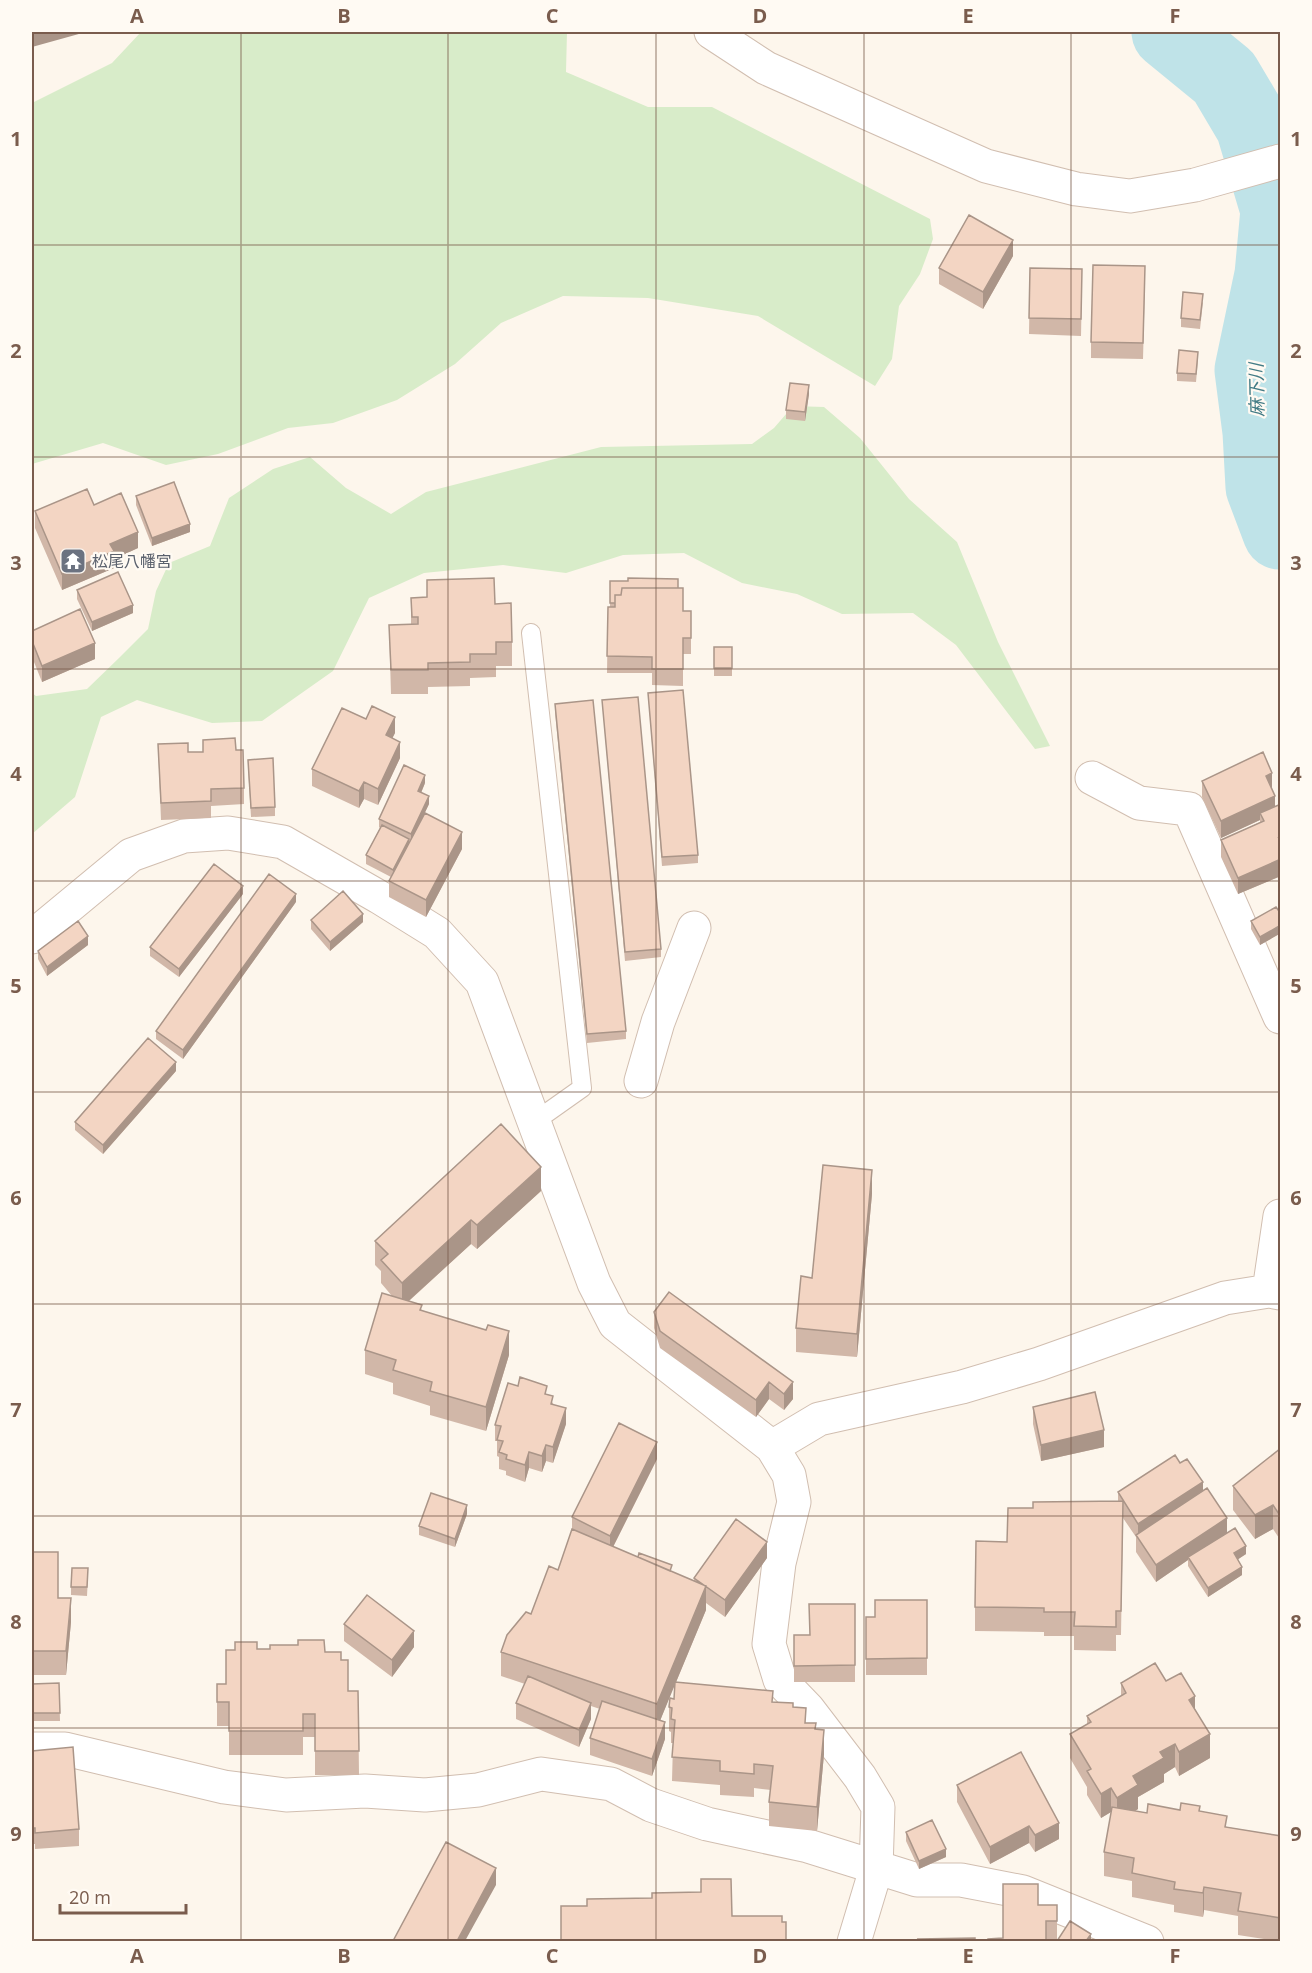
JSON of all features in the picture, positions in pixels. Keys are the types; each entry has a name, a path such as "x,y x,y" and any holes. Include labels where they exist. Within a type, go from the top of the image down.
{"street":[{"path":"711,32 766,68 986,166 1076,189 1130,196 1194,185 1281,161"},
{"path":"1092,778 1139,803 1189,809 1281,1017"},
{"path":"32,937 131,855 184,836 228,833 283,842 437,933 482,982 594,1283 615,1324 772,1447 789,1474 794,1502 779,1563 769,1644 780,1680 808,1709 860,1777 878,1806 876,1869 854,1941"},
{"path":"641,1081 658,1022 694,928"},
{"path":"772,1447 819,1419 962,1387 1039,1364 1225,1298 1275,1292 1281,1216"},
{"path":"32,1749 65,1749 224,1787 286,1795 365,1791 425,1795 478,1790 541,1774 611,1784 651,1805 707,1824 808,1846 917,1880 961,1880 1023,1892 1147,1941"}],"lane":[{"path":"531,633 582,1088 534,1122"}],"green space":[{"path":"141,32 567,32 566,72 648,107 712,107 930,219 933,239 920,274 899,306 892,359 875,386 758,316 648,298 563,296 501,323 455,364 397,400 333,423 288,428 218,454 166,465 103,443 32,464 32,103 112,63"},
{"path":"793,406 824,407 860,438 909,499 957,542 998,642 1050,746 1035,749 956,645 913,613 842,614 797,594 742,583 684,553 623,555 566,573 503,565 424,573 369,598 333,671 262,721 212,723 137,700 101,717 75,797 32,834 32,693 36,696 87,689 148,629 156,591 169,563 210,546 229,498 273,469 310,457 346,488 391,514 426,492 601,447 752,444 774,428"}],"building":[{"path":"969,215 1013,240 983,292 939,268"},
{"path":"1093,265 1145,266 1143,343 1091,342"},
{"path":"1030,268 1082,269 1081,319 1029,318"},
{"path":"1183,292 1203,294 1200,320 1181,318"},
{"path":"1179,350 1198,352 1196,374 1177,373"},
{"path":"790,383 809,385 805,412 786,410"},
{"path":"174,482 190,524 152,538 136,496"},
{"path":"87,489 94,505 121,493 138,532 110,544 114,551 62,574 35,511"},
{"path":"118,572 133,605 92,622 77,590"},
{"path":"494,578 495,604 511,603 512,642 496,642 496,654 470,654 470,662 428,663 428,670 391,670 389,625 418,624 418,617 412,617 411,598 427,597 427,580"},
{"path":"628,578 678,579 678,588 622,588 621,595 615,595 615,603 610,603 610,581 628,581"},
{"path":"622,588 683,588 683,611 691,611 691,638 683,638 683,669 652,669 652,657 607,656 608,607 615,607 615,595 621,595"},
{"path":"80,609 95,643 42,666 32,641 32,631"},
{"path":"714,647 732,647 732,668 714,668"},
{"path":"683,690 698,855 662,857 648,693"},
{"path":"638,697 661,949 625,952 602,700"},
{"path":"593,700 626,1031 587,1034 555,704"},
{"path":"372,706 395,717 386,735 400,742 378,789 364,782 359,791 312,769 342,708 366,719"},
{"path":"235,738 236,750 243,750 244,788 211,789 211,801 161,803 158,744 188,743 188,752 203,752 203,740"},
{"path":"1263,752 1272,773 1266,776 1275,796 1221,821 1202,781"},
{"path":"273,758 275,807 251,808 248,760"},
{"path":"404,765 425,775 418,791 429,796 411,834 379,819"},
{"path":"1281,804 1281,838 1279,838 1281,840 1281,859 1238,878 1221,840 1264,821 1260,813"},
{"path":"425,813 462,832 426,900 389,881"},
{"path":"382,825 409,839 393,870 366,855"},
{"path":"214,864 243,886 179,969 150,947"},
{"path":"269,874 296,894 183,1050 156,1031"},
{"path":"343,891 363,914 330,942 311,920"},
{"path":"1276,907 1281,914 1281,925 1260,937 1251,921"},
{"path":"78,921 88,936 47,967 38,951"},
{"path":"148,1038 176,1062 103,1145 75,1122"},
{"path":"501,1124 541,1167 477,1225 471,1220 402,1283 381,1260 388,1254 375,1241"},
{"path":"823,1165 872,1170 857,1334 796,1328 801,1276 812,1278"},
{"path":"669,1292 793,1382 784,1394 769,1382 756,1400 660,1331 654,1312"},
{"path":"382,1293 422,1305 420,1310 486,1330 488,1325 509,1331 486,1407 430,1391 432,1382 393,1370 396,1360 365,1350"},
{"path":"520,1377 547,1386 545,1394 553,1396 551,1404 566,1408 553,1447 546,1445 542,1456 529,1452 525,1465 506,1459 507,1455 499,1452 503,1441 497,1440 501,1426 495,1425 508,1383 518,1386"},
{"path":"1095,1392 1104,1430 1041,1445 1033,1407"},
{"path":"619,1423 657,1442 610,1536 572,1517"},
{"path":"1281,1448 1281,1517 1273,1505 1255,1515 1233,1486"},
{"path":"1175,1455 1180,1463 1187,1459 1203,1482 1138,1524 1118,1492"},
{"path":"1207,1488 1227,1518 1156,1565 1136,1535"},
{"path":"431,1493 467,1505 455,1539 419,1526"},
{"path":"1123,1501 1121,1611 1116,1611 1116,1627 1074,1626 1075,1612 1044,1612 1044,1608 975,1607 976,1541 1007,1542 1008,1508 1033,1508 1033,1502"},
{"path":"736,1519 767,1542 725,1600 694,1578"},
{"path":"1235,1528 1246,1546 1234,1553 1242,1567 1208,1588 1188,1557"},
{"path":"572,1529 706,1586 657,1704 501,1652 507,1635 526,1612 531,1614 549,1566 558,1570"},
{"path":"32,1552 58,1552 58,1598 71,1598 66,1651 32,1651"},
{"path":"639,1553 672,1565 670,1571 638,1557"},
{"path":"72,1568 88,1568 87,1587 71,1587"},
{"path":"367,1595 414,1631 392,1660 344,1624"},
{"path":"875,1600 927,1600 927,1658 866,1659 866,1617 875,1617"},
{"path":"809,1604 855,1604 855,1665 794,1666 794,1635 810,1635"},
{"path":"298,1640 324,1640 325,1652 341,1652 341,1660 348,1660 348,1691 358,1691 359,1751 315,1751 315,1714 303,1714 303,1731 229,1731 229,1702 217,1702 217,1684 226,1684 226,1650 235,1650 235,1642 257,1642 257,1649 270,1649 270,1645 298,1645"},
{"path":"1155,1663 1166,1681 1181,1673 1195,1696 1189,1700 1210,1734 1179,1752 1175,1744 1160,1752 1164,1758 1133,1776 1138,1785 1117,1798 1111,1788 1101,1794 1087,1771 1091,1769 1070,1734 1091,1722 1087,1716 1126,1693 1121,1683"},
{"path":"528,1676 591,1703 579,1730 516,1703"},
{"path":"675,1682 773,1691 772,1702 793,1703 793,1707 806,1708 805,1723 816,1723 815,1729 824,1730 817,1807 769,1802 773,1766 754,1764 754,1774 720,1771 720,1761 672,1757 675,1720 671,1719 672,1708 669,1707 670,1698 674,1699"},
{"path":"59,1683 60,1713 32,1713 32,1684"},
{"path":"602,1701 665,1722 652,1759 590,1738"},
{"path":"73,1747 79,1829 35,1833 35,1828 32,1828 32,1751"},
{"path":"1021,1752 1059,1823 1035,1835 1029,1826 990,1847 957,1785"},
{"path":"1181,1803 1200,1806 1199,1811 1227,1816 1225,1827 1281,1836 1281,1918 1238,1911 1241,1893 1204,1887 1203,1893 1174,1889 1175,1882 1132,1873 1134,1858 1104,1852 1112,1807 1147,1813 1148,1804 1180,1810"},
{"path":"932,1820 946,1849 919,1861 906,1832"},
{"path":"446,1842 496,1868 457,1941 393,1941"},
{"path":"701,1879 731,1879 732,1916 782,1916 782,1922 786,1922 786,1941 561,1941 561,1906 587,1906 587,1899 652,1898 652,1893 701,1892"},
{"path":"1003,1884 1038,1884 1038,1905 1057,1905 1057,1921 1046,1921 1046,1941 988,1941 988,1939 1003,1938"},
{"path":"1070,1921 1091,1934 1086,1941 1057,1941"},
{"path":"975,1938 975,1941 919,1941 918,1939"}],"waterway":[{"name":"麻下川","path":"1169,32 1224,77 1253,126 1278,210 1272,275 1252,370 1260,432 1263,487 1280,532"}],"place":[{"name":"松尾八幡宮","path":"73,561"}]}
